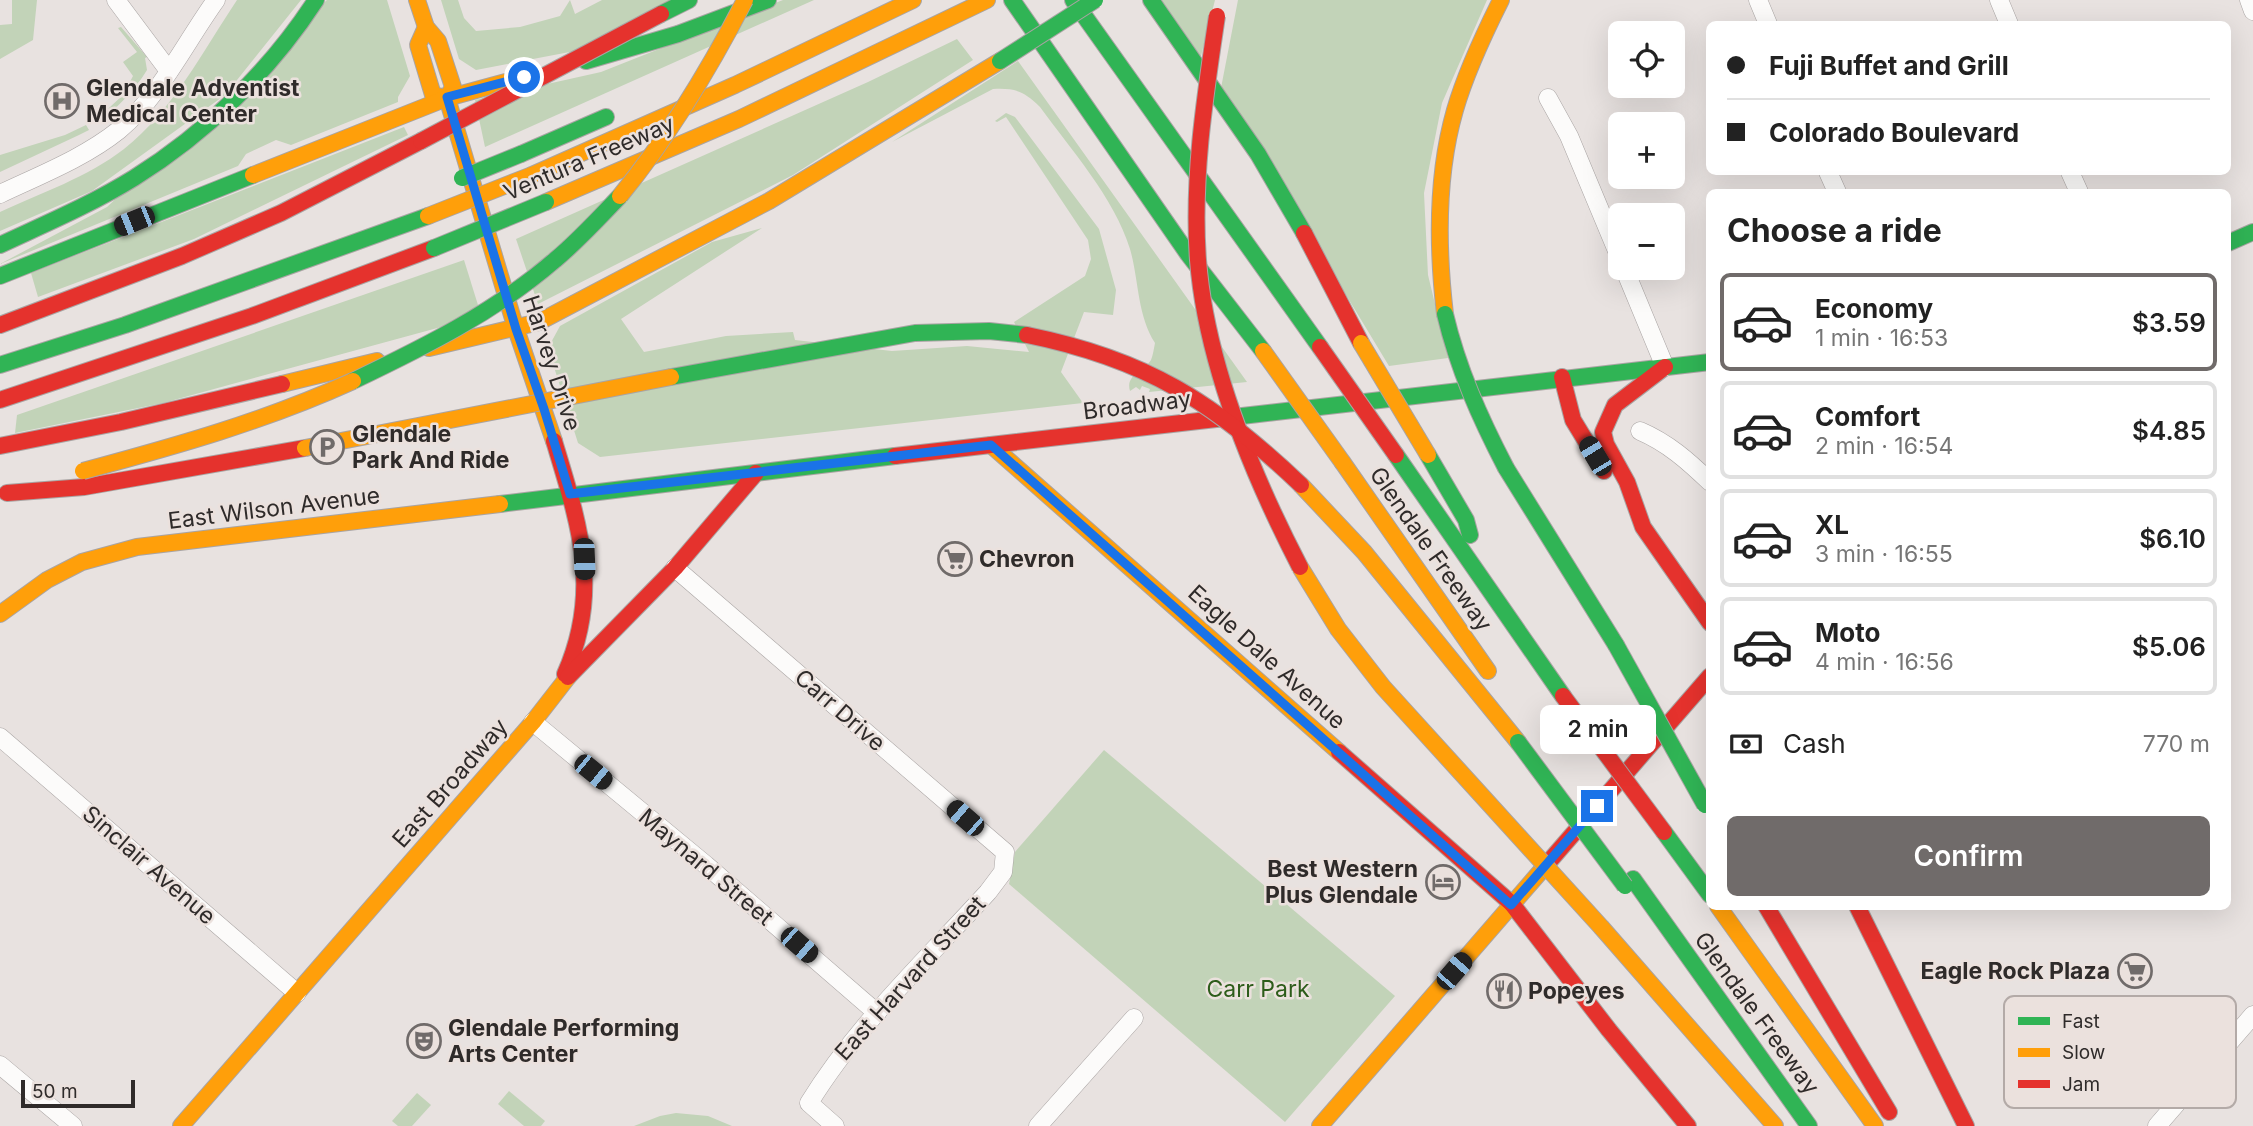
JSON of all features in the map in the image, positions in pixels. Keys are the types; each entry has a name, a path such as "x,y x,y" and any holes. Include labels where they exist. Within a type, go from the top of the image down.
{"main road":[{"path":"0,245 73,211 132,179 191,136 238,97 271,63 316,0"},
{"name":"Harvey Drive","path":"417,0 426,27 438,41 453,86 447,97 516,329 570,494 584,559 586,595 577,647 560,686"},
{"path":"0,325 182,256 281,213 690,0"},
{"path":"3,494 83,479 296,406 456,330 520,288 578,239 623,192 693,95 724,44 745,0"},
{"path":"0,276 447,97 650,44 768,0"},
{"path":"534,180 913,0"},
{"name":"Ventura Freeway","path":"0,400 252,316 434,248 740,119 987,0"},
{"name":"Glendale Freeway","path":"1012,0 1188,254 1263,351 1499,687"},
{"name":"Glendale Freeway","path":"1073,0 1320,347 1563,696 1706,890"},
{"path":"0,446 121,422 539,322 769,201 1095,0"},
{"path":"1151,0 1258,154 1296,217 1361,343 1466,520 1484,581"},
{"path":"1501,0 1485,33 1451,126 1439,218 1445,314 1460,373 1489,436 1616,645 1706,807"},
{"path":"0,365 428,221 734,100 930,6"},
{"path":"1219,8 1204,108 1197,197 1198,258 1206,318 1221,380 1290,548 1324,608 1380,684 1601,928 1774,1126"},
{"name":"Ventura Freeway","path":"680,86 728,65"},
{"name":"Ventura Freeway","path":"448,184 618,112"},
{"path":"0,378 169,323 345,260 428,221"},
{"path":"2231,242 2253,232"},
{"name":"Glendale Freeway","path":"83,479 305,448 915,333 989,331 1027,335 1090,350 1169,383 1236,426 1301,485 1364,552 1524,737 1810,1126"},
{"name":"Broadway","path":"570,494 1562,377 1706,362"},
{"path":"1643,527 1627,482 1602,432 1615,405 1665,367"},
{"path":"1562,377 1573,420 1605,473 1706,616"},
{"name":"Eagle Dale Avenue","path":"991,445 1511,905 1688,1126"},
{"name":"East Broadway","path":"181,1126 533,722 560,686 675,568 756,474"},
{"name":"East Wilson Avenue","path":"0,614 47,580 82,562 137,547 570,494"},
{"path":"1321,1126 1706,681"},
{"name":"Glendale Freeway","path":"1721,910 1875,1126"},
{"path":"1768,910 1898,1126"},
{"path":"1859,910 1966,1126"}],"street":[{"path":"116,0 169,71"},
{"path":"0,194 85,152 119,129 153,93 216,0"},
{"path":"1758,0 1767,21"},
{"path":"1999,0 2008,21"},
{"path":"2249,0 2253,10"},
{"path":"1548,98 1569,136 1608,229"},
{"path":"1629,280 1665,367"},
{"path":"1640,431 1657,438 1676,451 1706,478"},
{"name":"Carr Drive","path":"675,568 1005,852"},
{"name":"Maynard Street","path":"533,722 706,865 877,1013"},
{"name":"Sinclair Avenue","path":"0,737 297,993"},
{"name":"East Harvard Street","path":"835,1126 809,1103 832,1066 988,892 1003,872 1005,852"},
{"path":"2236,1035 2253,1015"},
{"path":"1038,1126 1133,1018"},
{"path":"0,1065 73,1126"},
{"path":"2157,1126 2173,1108"}],"green space":[{"path":"12,0 37,0 33,40 0,59 0,25 12,24"},
{"path":"237,0 301,0 225,95 92,191 0,231 0,212 95,168 142,133 186,79"},
{"path":"327,0 387,0 410,76 398,102 291,145 276,140 246,154 238,166 0,264 107,207"},
{"path":"441,0 458,0 464,18 476,31 520,27 560,16 570,0 575,14 602,0 672,0 596,47 476,70 459,59"},
{"path":"783,0 814,0 485,147 475,100 601,72"},
{"path":"1159,0 1215,0 1200,60"},
{"path":"1238,0 1487,0 1442,103 1424,193 1428,275 1448,358 1389,366 1221,88"},
{"path":"121,27 147,57 147,70 125,98 99,122 96,120 123,95 133,76 123,62 137,52 118,28"},
{"path":"957,39 973,60 793,175 538,304 516,239 868,82"},
{"path":"1018,61 1247,382 1149,392 1150,389 1142,386 1140,390 1136,387 1130,391 1130,381 1151,360 1155,343 1145,321 1130,249 1103,193 1040,107 1029,97 1013,90 993,89 892,142"},
{"path":"1006,113 1015,117 1099,229 1116,290 1113,315 1084,312 1061,372 1083,403 600,457 578,443 548,348 560,326 712,242 762,228 621,319 644,352 726,336 793,332 795,340 892,351 967,346 1029,352 1014,322 1085,276 1091,259 1088,240 1006,117 995,121"},
{"path":"86,125 89,130 0,172 0,155 65,135"},
{"path":"404,127 408,135 194,239 38,297 31,273"},
{"path":"464,260 478,305 452,324 163,403 15,433 17,415"},
{"name":"Carr Park","path":"1104,750 1395,996 1285,1122 1009,884 1015,852"},
{"path":"509,1091 545,1121 541,1126 524,1126 498,1104"},
{"path":"417,1093 431,1105 412,1126 398,1126 392,1121"},
{"path":"676,1113 708,1116 732,1126 634,1126"}],"traffic: fast":[{"path":"0,245 118,187 186,141 211,121 257,76 316,0"},
{"path":"661,14 689,0"},
{"path":"586,61 678,34 768,0"},
{"path":"1012,0 1188,254 1263,351"},
{"path":"1073,0 1320,347"},
{"path":"1000,61 1095,0"},
{"path":"1151,0 1258,154 1304,233"},
{"path":"521,154 606,117"},
{"path":"462,178 521,154"},
{"path":"0,276 253,175"},
{"path":"353,381 432,341 508,296 564,253 620,196"},
{"path":"434,248 546,202"},
{"path":"0,365 125,325 428,216"},
{"path":"2231,242 2253,232"},
{"path":"1445,314 1471,393 1506,468"},
{"path":"671,377 915,333 989,331 1027,335"},
{"path":"1216,419 1706,362"},
{"path":"1396,455 1563,696"},
{"path":"1428,455 1466,520 1470,535"},
{"path":"500,504 895,456"},
{"path":"1506,468 1616,645"},
{"path":"1616,645 1705,805"},
{"path":"1518,742 1625,886"},
{"path":"1664,832 1706,890"},
{"path":"1633,879 1809,1126"}],"traffic: slow":[{"path":"417,0 426,27 438,41 453,87 447,98 516,329 554,441"},
{"path":"620,196 688,101 745,0"},
{"path":"532,175 735,85 913,0"},
{"path":"546,202 739,119 987,0"},
{"path":"1445,314 1440,237 1444,160 1459,96 1501,0"},
{"path":"426,27 418,45 433,95 447,98"},
{"path":"429,348 539,322 769,201 1000,61"},
{"path":"253,175 447,98 531,75"},
{"path":"428,216 532,175"},
{"path":"1361,343 1428,455"},
{"path":"1263,351 1343,463"},
{"path":"282,384 377,361"},
{"path":"305,448 671,377"},
{"path":"83,471 253,420 353,381"},
{"path":"991,445 1339,752"},
{"path":"1343,463 1488,671"},
{"path":"1301,485 1364,552 1518,742"},
{"path":"0,614 47,580 82,562 137,547 500,504"},
{"path":"1300,567 1338,629 1383,687 1602,928"},
{"path":"181,1126 533,722 568,677"},
{"path":"1320,1126 1547,864"},
{"path":"1721,910 1875,1126"},
{"path":"1602,928 1775,1126"}],"traffic: jam":[{"path":"421,141 661,14"},
{"path":"1217,16 1198,168 1198,260 1203,299 1221,378 1234,418 1265,494 1300,567"},
{"path":"0,325 182,256 281,213 421,141"},
{"path":"1304,233 1361,343"},
{"path":"0,400 252,316 434,248"},
{"path":"1027,335 1108,357 1176,388 1238,430 1301,485"},
{"path":"1320,347 1396,455"},
{"path":"1665,367 1615,405 1603,432 1606,444 1627,482 1643,527 1706,617"},
{"path":"1562,377 1573,420 1604,471"},
{"path":"0,446 121,422 282,384"},
{"path":"895,456 1216,419"},
{"path":"554,441 583,557 582,614 576,643 565,674"},
{"path":"7,493 84,487 305,448"},
{"path":"568,677 675,568 756,473"},
{"path":"1547,864 1706,681"},
{"path":"1563,696 1664,832"},
{"path":"1339,752 1512,904"},
{"path":"1512,904 1609,1030 1688,1126"},
{"path":"1768,910 1889,1112"},
{"path":"1859,910 1966,1126"}],"place":[{"name":"Glendale Adventist Medical Center","path":"62,101"},
{"name":"Glendale Park And Ride","path":"327,447"},
{"name":"Chevron","path":"955,559"},
{"name":"Best Western Plus Glendale","path":"1443,882"},
{"name":"Eagle Rock Plaza","path":"2135,971"},
{"name":"Popeyes","path":"1504,991"},
{"name":"Glendale Performing Arts Center","path":"424,1041"}],"route":[{"path":"524,77 447,97 516,329 533,374 570,494 991,445 1511,905 1597,806"}]}
